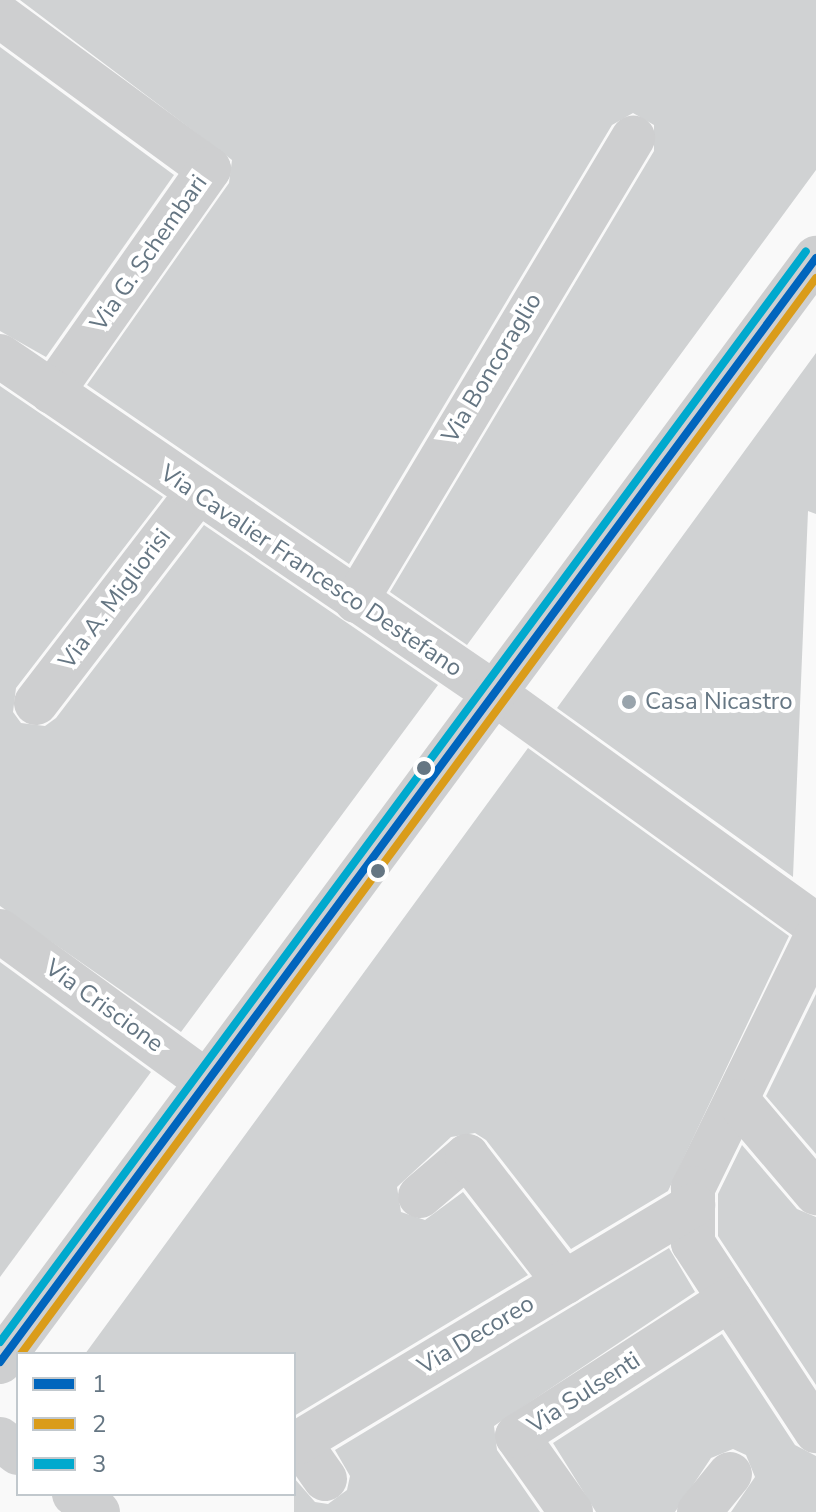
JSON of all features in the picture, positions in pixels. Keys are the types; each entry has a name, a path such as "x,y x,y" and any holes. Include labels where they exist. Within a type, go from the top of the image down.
{"street":[{"name":"Via G. Schembari","path":"0,16 209,169 52,392"},
{"name":"Via Boncoraglio","path":"356,601 633,138"},
{"path":"0,1362 816,258"},
{"name":"Via Cavalier Francesco Destefano","path":"0,356 195,496 494,693 816,925"},
{"name":"Via A. Migliorisi","path":"36,703 195,496"},
{"name":"Via Criscione","path":"0,931 207,1082"},
{"path":"816,937 693,1188 693,1243 816,1431"},
{"path":"738,1101 816,1193"},
{"path":"420,1196 467,1156 565,1283"},
{"name":"Via Decoreo","path":"325,1479 299,1442 693,1205"},
{"name":"Via Sulsenti","path":"571,1512 517,1436 730,1299"},
{"path":"0,1439 16,1451"},
{"path":"699,1512 730,1474"},
{"path":"77,1496 98,1512"}],"building":[{"path":"20,0 816,0 816,170 467,645 390,592 654,151 654,125 633,113 612,125 349,564 87,385 229,183 232,160"},
{"path":"0,47 174,175 46,357 0,331"},
{"path":"816,353 816,514 808,511 793,877 557,708"},
{"path":"0,386 163,497 16,688 13,712 21,723 45,726 56,718 204,525 438,685 181,1032 0,906"},
{"path":"528,748 789,936 668,1191 571,1249 486,1140 475,1133 451,1137 397,1187 401,1212 425,1220 463,1192 528,1275 296,1415 296,1352 86,1352"},
{"path":"0,962 151,1072 0,1277"},
{"path":"816,994 816,1154 766,1096"},
{"path":"742,1145 797,1209 816,1217 816,1385 718,1236 718,1194"},
{"path":"669,1248 695,1292 494,1426 497,1450 540,1512 294,1512 296,1480 315,1502 328,1504 347,1490 350,1476 335,1450"},
{"path":"722,1334 795,1445 816,1456 816,1512 731,1512 755,1477 746,1455 733,1449 711,1458 675,1512 596,1512 553,1443"}],"transit line":[{"name":"3","path":"0,1342 806,251"},
{"name":"1","path":"0,1362 816,258"},
{"name":"2","path":"22,1352 816,278"}],"place":[{"name":"Casa Nicastro","path":"629,702"}]}
